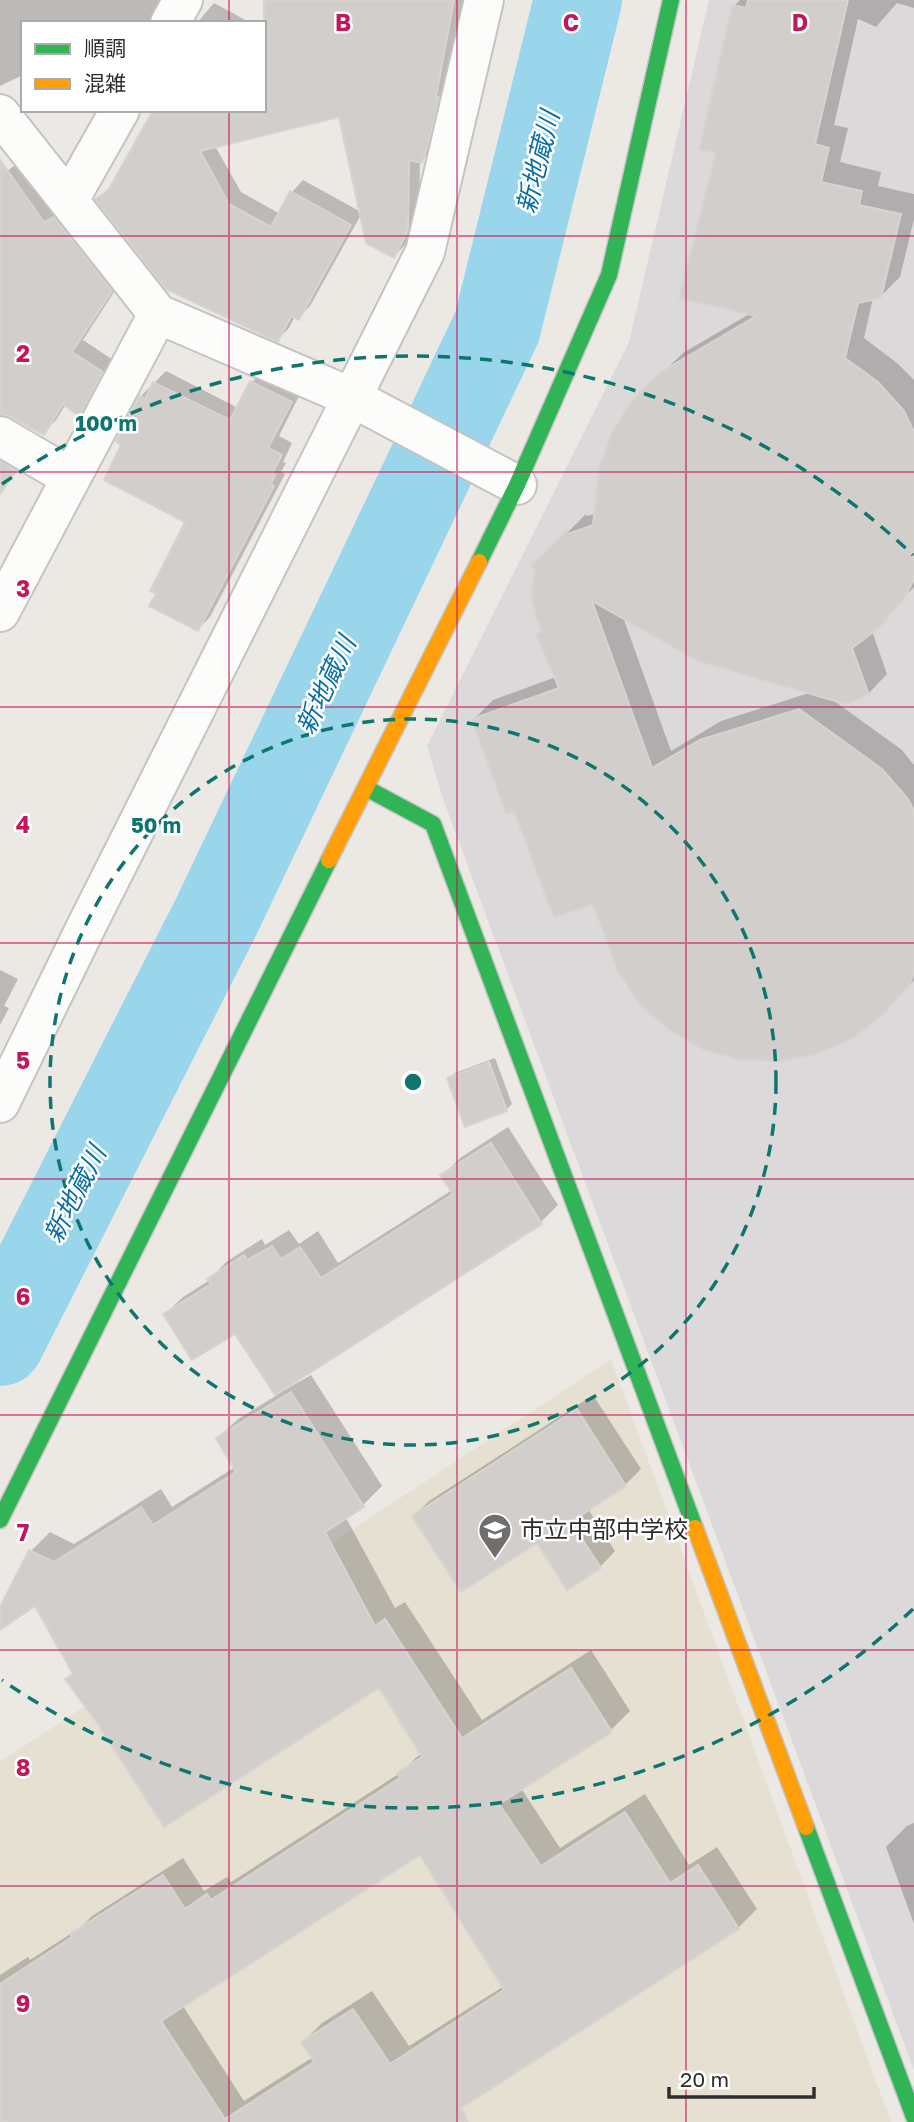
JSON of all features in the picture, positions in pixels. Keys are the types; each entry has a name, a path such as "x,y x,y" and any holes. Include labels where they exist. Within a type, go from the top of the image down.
{"street":[{"path":"171,21 183,0"},
{"path":"0,1103 425,252 484,0"},
{"path":"0,1520 517,485 609,275 671,0"},
{"path":"69,200 119,112"},
{"path":"0,114 158,314 353,398 517,485"},
{"path":"0,612 158,314"},
{"path":"0,436 70,477"},
{"path":"366,788 433,824 914,2117"}],"shaded area":[{"path":"709,0 914,0 914,2070 443,799 427,746 629,342"},
{"name":"市立中部中学校","path":"611,1359 891,2122 0,2122 0,1762"}],"building":[{"path":"264,0 454,0 430,137 422,163 409,160 408,230 394,258 366,243 339,117 200,151 229,204 271,227 290,191 351,225 299,320 291,316 278,342 166,289 95,199 108,191 152,112 266,112"},
{"path":"748,0 848,0 815,144 829,148 821,182 862,191 859,205 901,214 881,298 858,303 845,358 878,382 904,411 914,432 914,579 905,597 880,627 852,648 869,695 845,704 698,661 592,601 652,768 700,740 799,709 882,769 908,799 914,811 914,974 909,984 884,1014 853,1038 817,1054 779,1061 740,1060 702,1049 668,1029 639,1003 618,971 593,904 554,918 514,811 506,814 472,719 559,688 536,634 541,632 532,600 536,569 531,566 567,531 568,534 593,525 599,469 612,432 633,399 661,372 756,316 679,298 716,153 699,150 732,5 746,8"},
{"path":"0,160 44,222 54,217 112,291 72,352 103,372 79,416 63,404 44,435 0,414"},
{"path":"250,381 292,402 268,448 282,455 272,474 275,475 271,484 274,486 198,631 149,606 156,594 150,591 185,522 104,480 121,445 116,441 140,395 145,399 153,382 230,420"},
{"path":"0,461 16,471 0,494"},
{"path":"489,1062 507,1111 465,1127 447,1078"},
{"path":"491,1143 542,1224 275,1395 235,1334 192,1360 163,1314 211,1284 207,1279 244,1255 247,1260 272,1246 281,1259 300,1247 321,1278 453,1194 440,1175"},
{"path":"291,1392 364,1507 325,1532 375,1626 385,1619 462,1738 571,1668 612,1732 499,1804 541,1866 625,1812 670,1883 698,1865 739,1929 461,2108 468,2122 0,2122 0,1984 72,1937 70,1934 163,1875 185,1909 207,1894 211,1900 400,1778 397,1773 422,1757 379,1688 164,1827 98,1724 65,1679 73,1674 35,1606 0,1630 0,1607 29,1550 54,1562 141,1507 153,1525 236,1472 216,1438","holes":["420,1855 504,1990 390,2064 353,2009 301,2042 314,2062 225,2119 161,2021"]},
{"path":"577,1409 626,1486 571,1522 601,1568 567,1590 537,1543 461,1592 412,1516"}],"waterway":[{"name":"新地蔵川","path":"0,1342 217,915 497,327 578,0"}],"traffic: fast":[{"path":"479,562 517,485 609,275 671,0"},
{"path":"366,788 433,824 695,1528"},
{"path":"0,1520 329,860"},
{"path":"806,1827 914,2117"}],"traffic: slow":[{"path":"329,860 479,562"},
{"path":"695,1528 806,1827"}],"place":[{"name":"市立中部中学校","path":"495,1560"}]}
